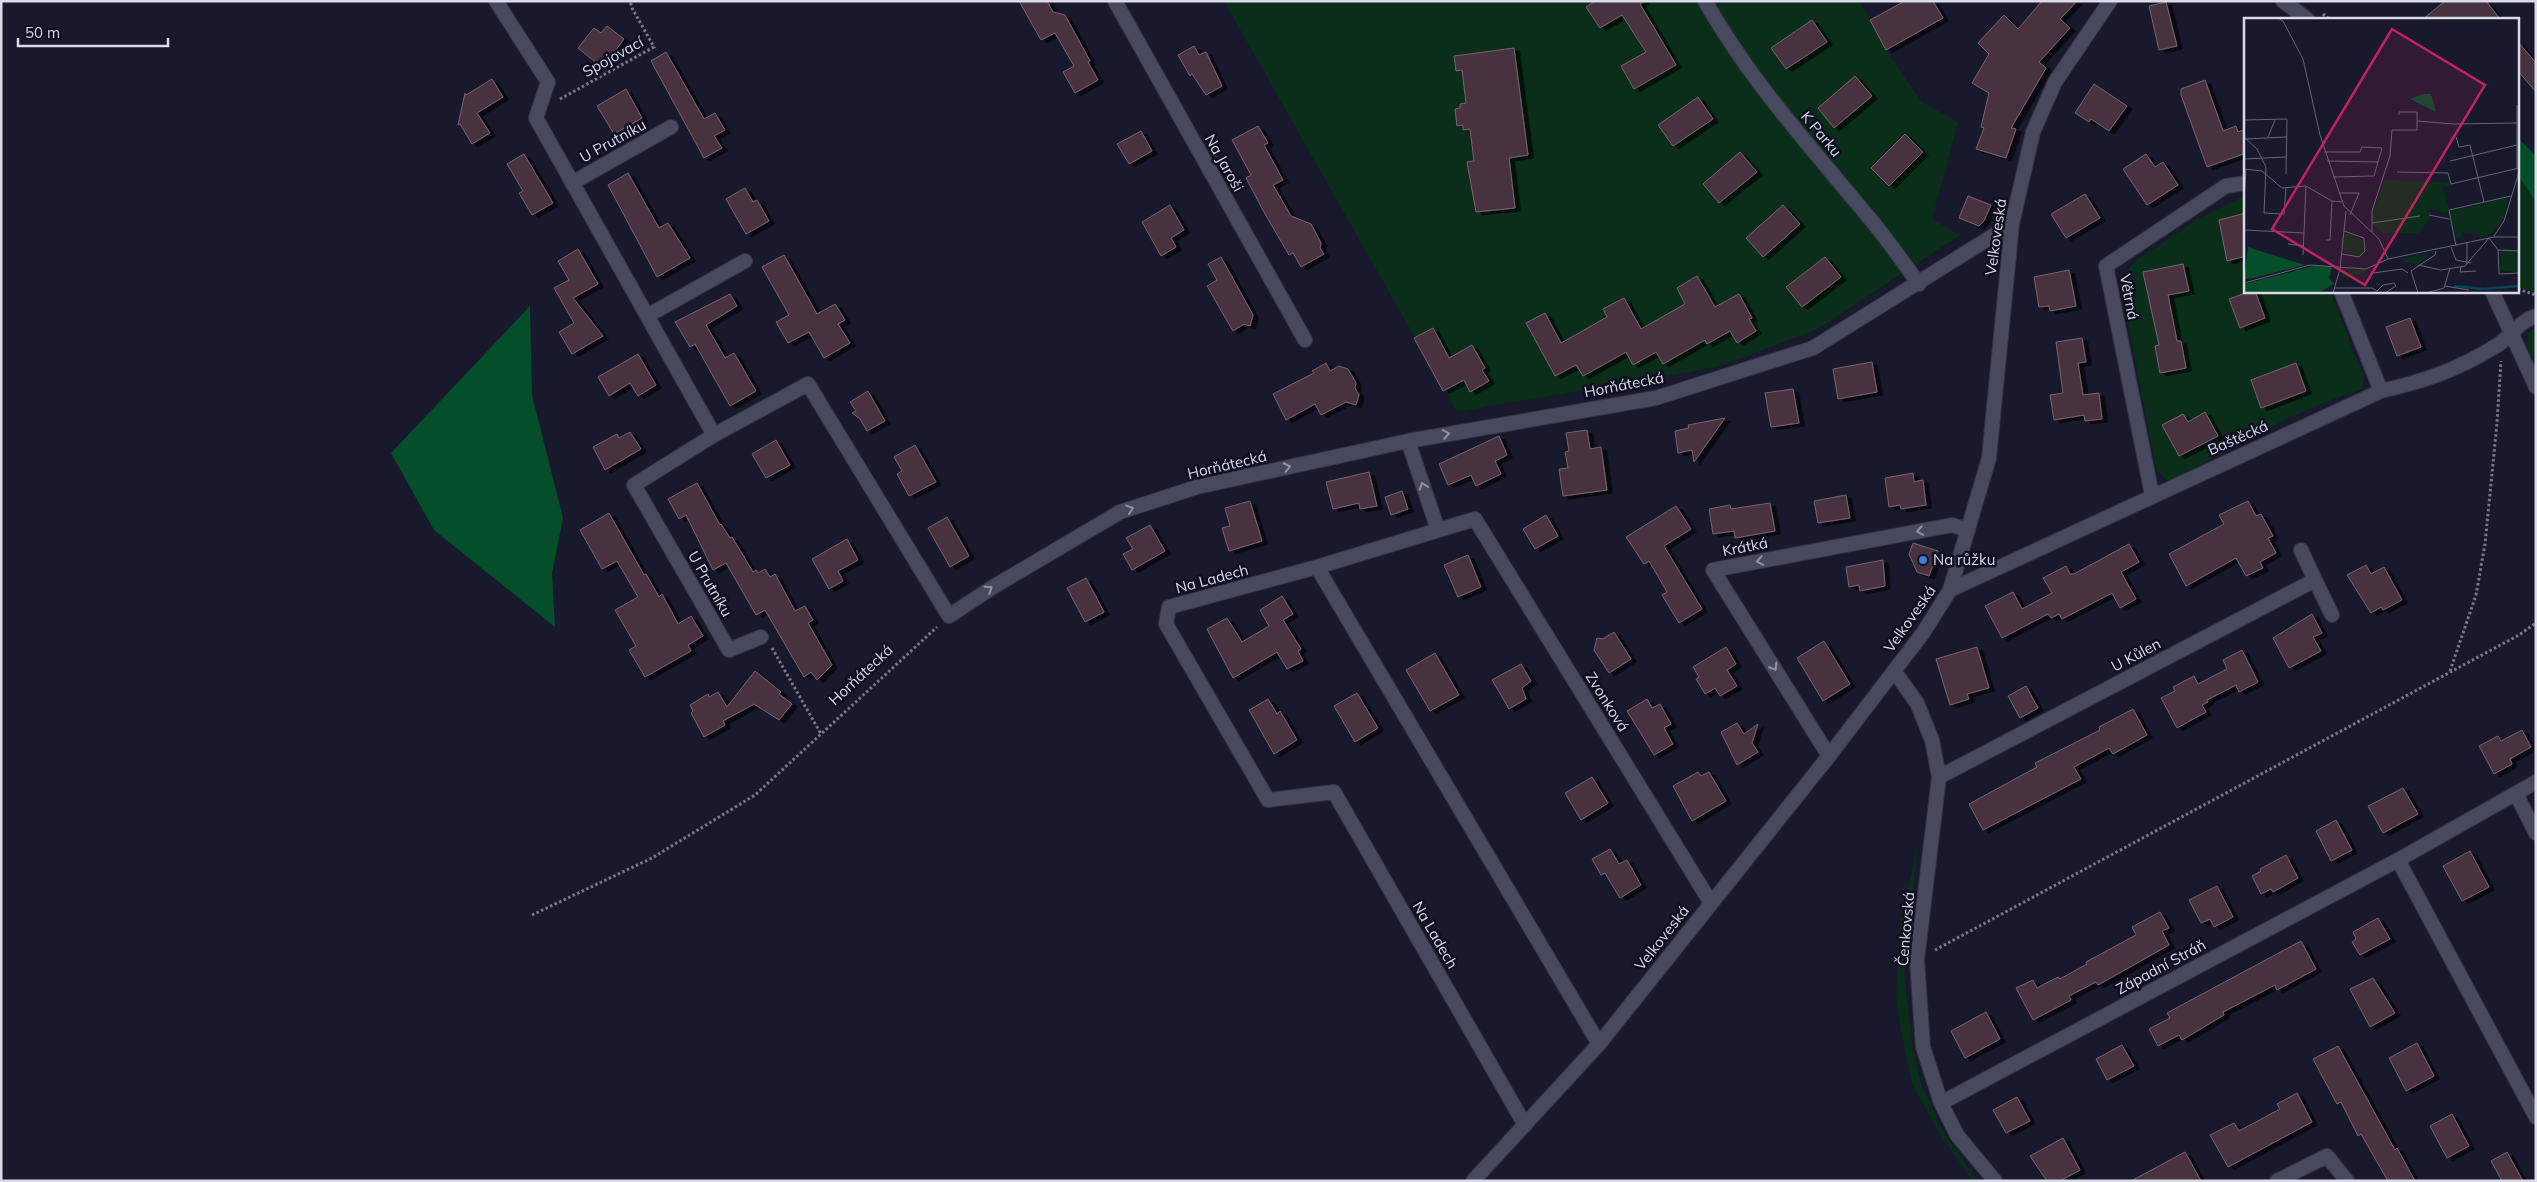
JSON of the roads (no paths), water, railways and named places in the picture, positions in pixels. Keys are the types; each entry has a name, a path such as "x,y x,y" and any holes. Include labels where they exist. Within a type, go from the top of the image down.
{"street":[{"name":"U Prutníku","path":"496,1 548,82 536,118 714,435"},
{"name":"Na Jaroši","path":"1115,1 1305,340"},
{"name":"K Parku","path":"1704,1 1735,51 1777,107 1868,216 1919,284"},
{"name":"Velkoveská","path":"1473,1181 1599,1044 1829,756 1923,633 1950,590 1989,458 2012,224 2037,123 2055,82 2110,1"},
{"path":"2283,1 2306,18"},
{"name":"U Prutníku","path":"572,183 671,127"},
{"name":"Větrná","path":"2152,495 2106,266 2226,186 2244,183"},
{"name":"Horňátecká","path":"949,616 1000,582 1120,512 1197,487 1408,441 1656,398 1813,348 1919,284 2012,224"},
{"path":"647,316 745,261"},
{"path":"2341,292 2380,392"},
{"path":"2492,292 2536,388"},
{"name":"Baštěcká","path":"1950,590 2152,495 2380,392 2421,382 2466,365 2501,343 2511,332 2536,316"},
{"name":"U Prutníku","path":"761,637 729,650 634,485 714,435 808,384 949,616"},
{"path":"1408,441 1438,530 1317,567 1599,1044"},
{"name":"Zvonková","path":"1438,530 1475,519 1711,903"},
{"name":"Krátká","path":"1829,756 1714,570 1952,525 1968,530"},
{"path":"2301,550 2332,615"},
{"name":"Na Ladech","path":"1317,567 1169,607 1166,624 1268,800 1334,792 1525,1124"},
{"name":"U Kůlen","path":"1939,777 2315,580"},
{"name":"Čenkovská","path":"1894,671 1917,703 1932,740 1939,777 1917,960 1923,1047 1941,1103 1957,1135 1995,1181"},
{"name":"Západní Stráň","path":"1941,1103 2398,860 2536,782"},
{"path":"2516,794 2536,833"},
{"path":"2398,860 2536,1117"},
{"path":"2277,1181 2327,1156 2347,1181"}],"place":[{"name":"Na růžku","path":"1923,560"}]}
